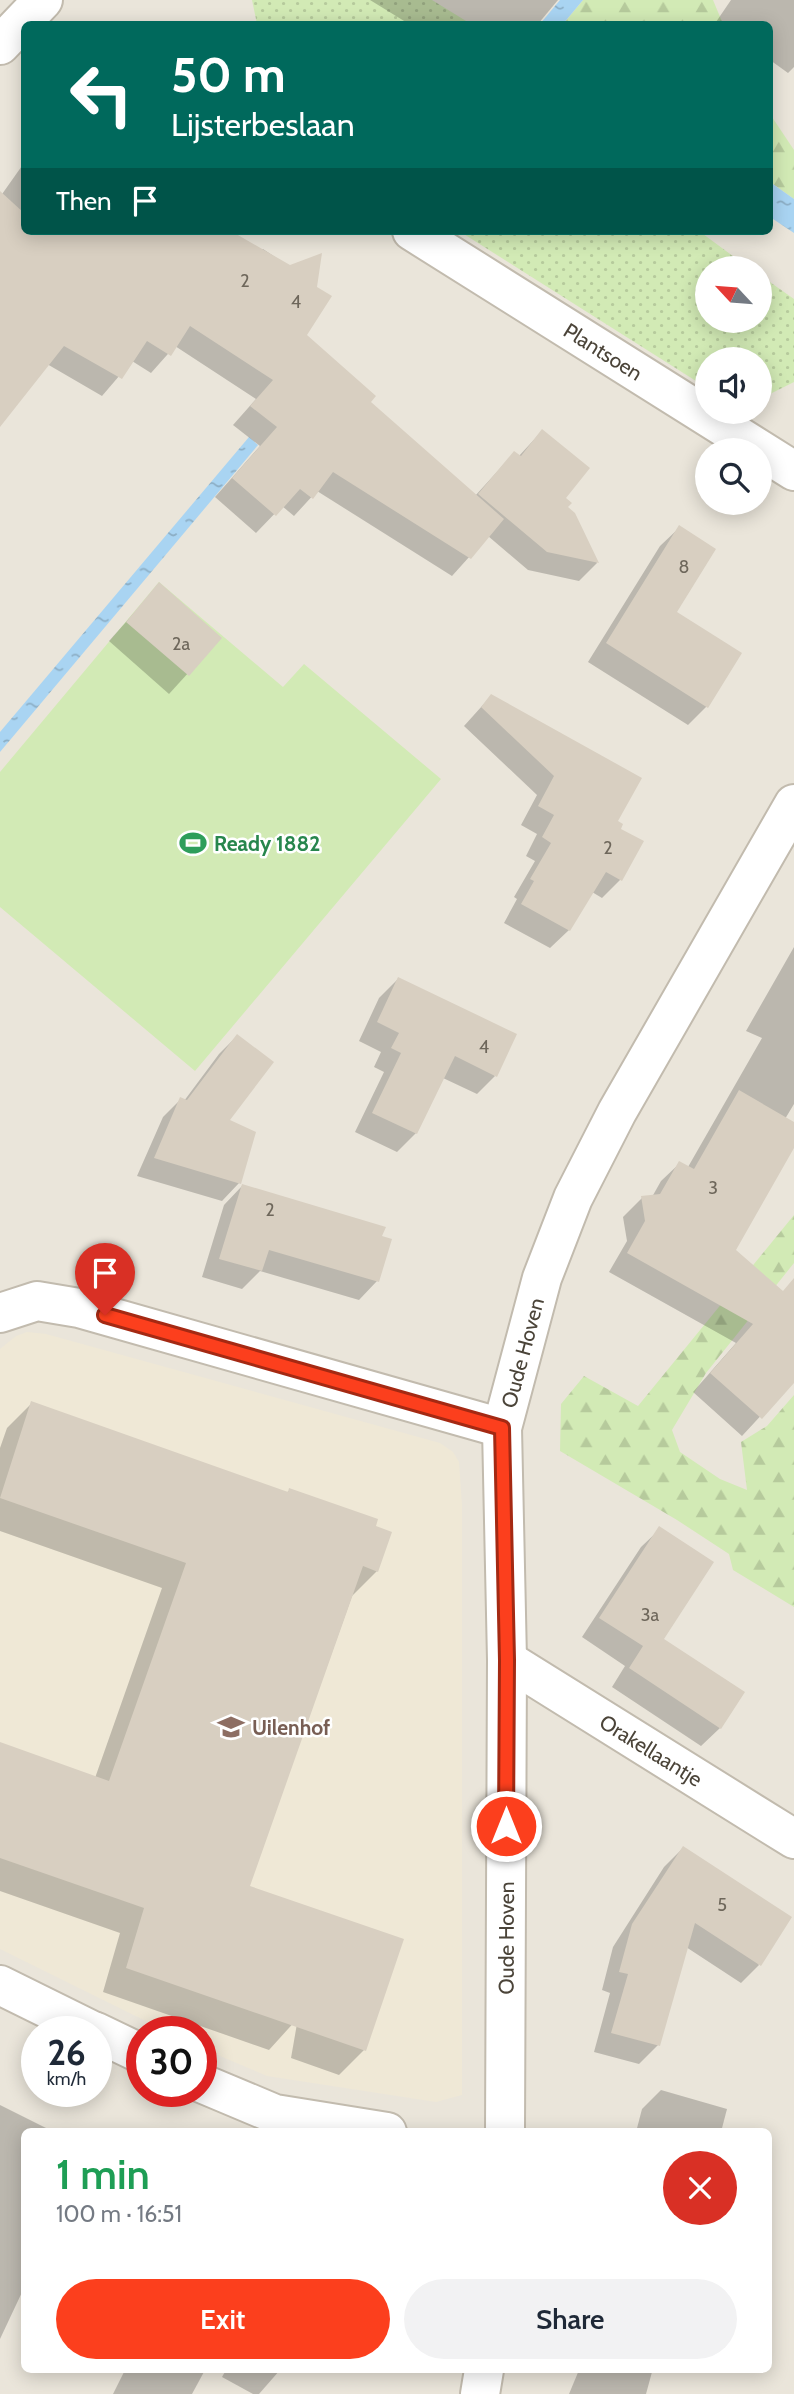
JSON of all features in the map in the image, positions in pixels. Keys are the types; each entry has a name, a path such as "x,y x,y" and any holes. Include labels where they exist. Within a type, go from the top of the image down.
{"street":[{"path":"23,21 43,0"},
{"path":"0,45 21,23"},
{"name":"Plantsoen","path":"418,235 794,471"},
{"name":"Oude Hoven","path":"505,2128 507,1660 502,1428 542,1278 573,1198 617,1112 794,804"},
{"path":"0,1312 37,1301 79,1308 502,1428"},
{"name":"Orakellaantje","path":"507,1660 794,1839"},
{"path":"0,1985 63,2016"},
{"path":"217,2090 275,2114 362,2128"},
{"path":"480,2394 484,2373"}],"shaded area":[{"path":"0,0 794,0 794,2394 0,2394"},
{"name":"Uilenhof","path":"27,1332 46,1334 440,1443 453,1452 459,1462 462,1505 462,2095 436,2102 267,2076 217,2055 217,2016 136,2016 0,1949 0,1349 16,1336"}],"green space":[{"path":"252,0 432,0 466,21 256,21"},
{"path":"583,0 713,0 722,21 566,21"},
{"path":"773,118 794,150 794,199 773,184"},
{"path":"465,235 704,235 733,256 695,256 695,333 772,333 772,283 794,299 794,382 772,393 772,347 695,347 695,380"},
{"name":"Ready 1882","path":"159,582 283,687 304,664 441,779 195,1071 0,907 0,772"},
{"path":"794,1215 794,1263 706,1373 672,1430 680,1452 720,1479 747,1490 741,1442 767,1426 794,1395 794,1607 733,1570 729,1554 560,1451 561,1404 584,1376 638,1406"}],"water":[{"path":"560,0 583,0 566,21 542,21"},
{"path":"773,184 794,199 794,233 773,219"},
{"path":"249,437 258,445 0,752 0,732"}],"building":[{"path":"0,191 21,210 21,235 238,235 290,265 322,253 317,287 332,296 307,335 376,396 371,402 504,519 471,559 333,472 313,499 300,489 276,516 232,478 277,427 250,406 273,380 190,326 171,356 147,341 122,379 64,346 0,427"},
{"path":"542,429 590,468 566,498 572,503 568,507 575,513 599,563 547,552 478,494 514,451 521,456"},
{"path":"679,525 716,549 677,612 742,653 708,708 606,643"},
{"path":"159,582 222,638 189,676 126,622"},
{"path":"491,694 642,778 618,821 623,824 621,829 644,841 622,881 606,872 570,931 521,904 534,881 530,879 551,843 542,837 554,815 538,806 554,776 481,707"},
{"path":"398,977 517,1034 497,1077 455,1056 417,1134 372,1113 401,1053 391,1048 399,1033 377,1022"},
{"path":"237,1034 274,1062 230,1120 256,1132 241,1184 154,1158 180,1097 187,1100"},
{"path":"739,1090 794,1122 794,1148 736,1250 783,1291 794,1278 794,1383 762,1419 710,1373 753,1324 627,1253 645,1221 641,1196 660,1194 679,1161 694,1169"},
{"path":"242,1184 386,1227 382,1236 392,1239 379,1282 269,1250 262,1271 219,1259"},
{"path":"31,1401 288,1492 289,1488 378,1519 376,1526 392,1532 378,1572 363,1566 250,1886 404,1939 366,2051 126,1968 144,1908 0,1858 0,1742 109,1781 186,1563 0,1498"},
{"path":"659,1526 714,1562 664,1639 745,1692 721,1729 629,1668 643,1646 599,1618"},
{"path":"683,1846 792,1917 761,1966 695,1923 660,2046 611,2033 628,1974 619,1972 632,1924"}],"place":[{"name":"Ready 1882","path":"193,843"},
{"name":"Uilenhof","path":"231,1727"}],"route":[{"path":"105,1315 502,1428 507,1660 506,1826"}]}
